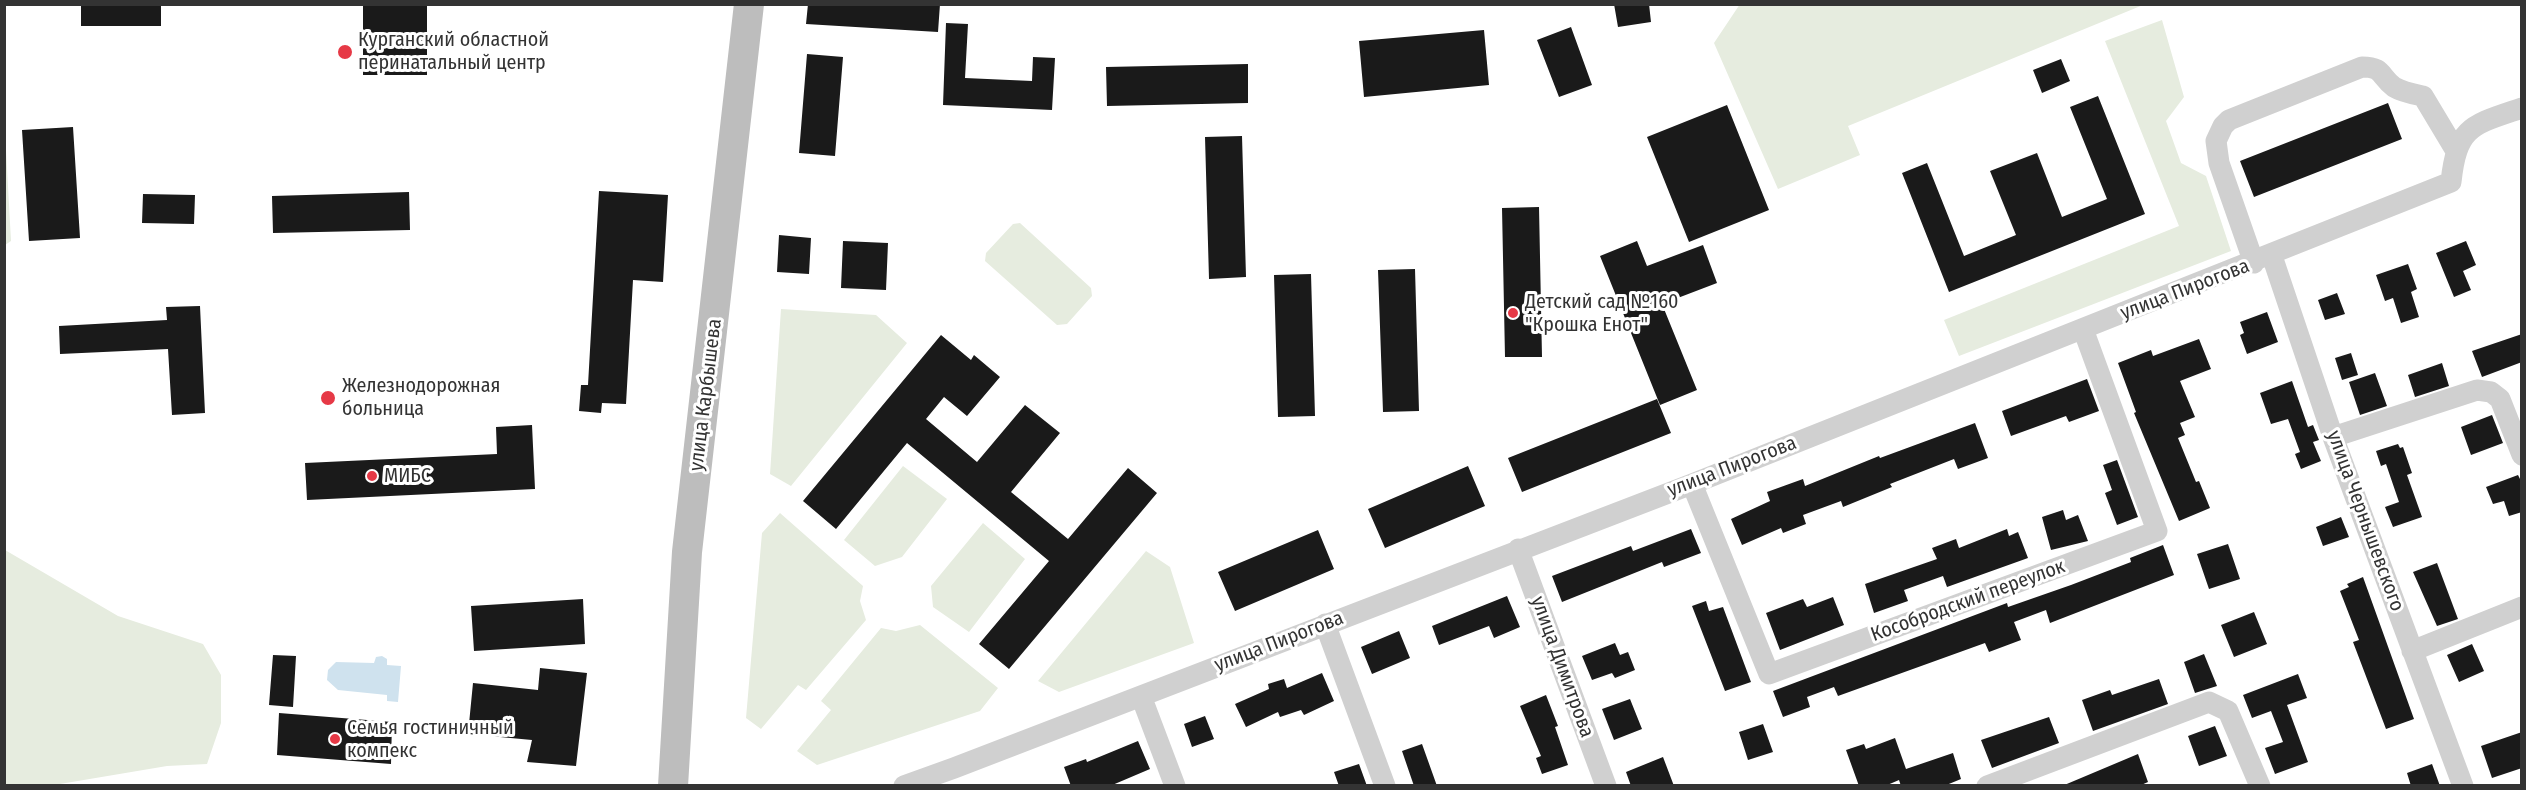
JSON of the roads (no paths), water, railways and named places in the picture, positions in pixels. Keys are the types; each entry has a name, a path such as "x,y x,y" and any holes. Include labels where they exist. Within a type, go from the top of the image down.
{"main road":[{"name":"улица Карбышева","path":"673,786 687,552 749,4"}],"street":[{"name":"улица Чернышевского","path":"2456,151 2423,96 2393,87 2380,71 2372,67 2362,67 2229,120 2216,141 2219,163 2263,259 2333,437 2463,786"},
{"name":"улица Пирогова","path":"904,786 958,777 1141,696 1518,549 1692,484 2263,259 2451,182 2456,151 2470,129 2482,121 2522,108"},
{"name":"Кособродский переулок","path":"1692,484 1769,675 2157,531 2083,329"},
{"path":"2333,437 2477,390 2491,392 2500,399 2522,455"},
{"name":"улица Димитрова","path":"1518,549 1606,786"},
{"path":"2412,651 2522,607"},
{"path":"1325,624 1385,786"},
{"path":"1141,696 1174,786"},
{"path":"1987,786 2209,702 2228,711 2260,786"}],"water":[{"path":"382,656 387,659 387,665 401,666 398,702 387,701 387,695 338,690 327,680 328,670 336,662 374,663 376,657"}],"place":[{"name":"Курганский областной перинатальный центр","path":"345,52"},
{"name":"Детский сад №160 \"Крошка Енот\"","path":"1513,313"},
{"name":"Железнодорожная больница","path":"328,398"},
{"name":"МИБС","path":"372,476"},
{"name":"Семья гостиничный компекс","path":"335,739"}]}
